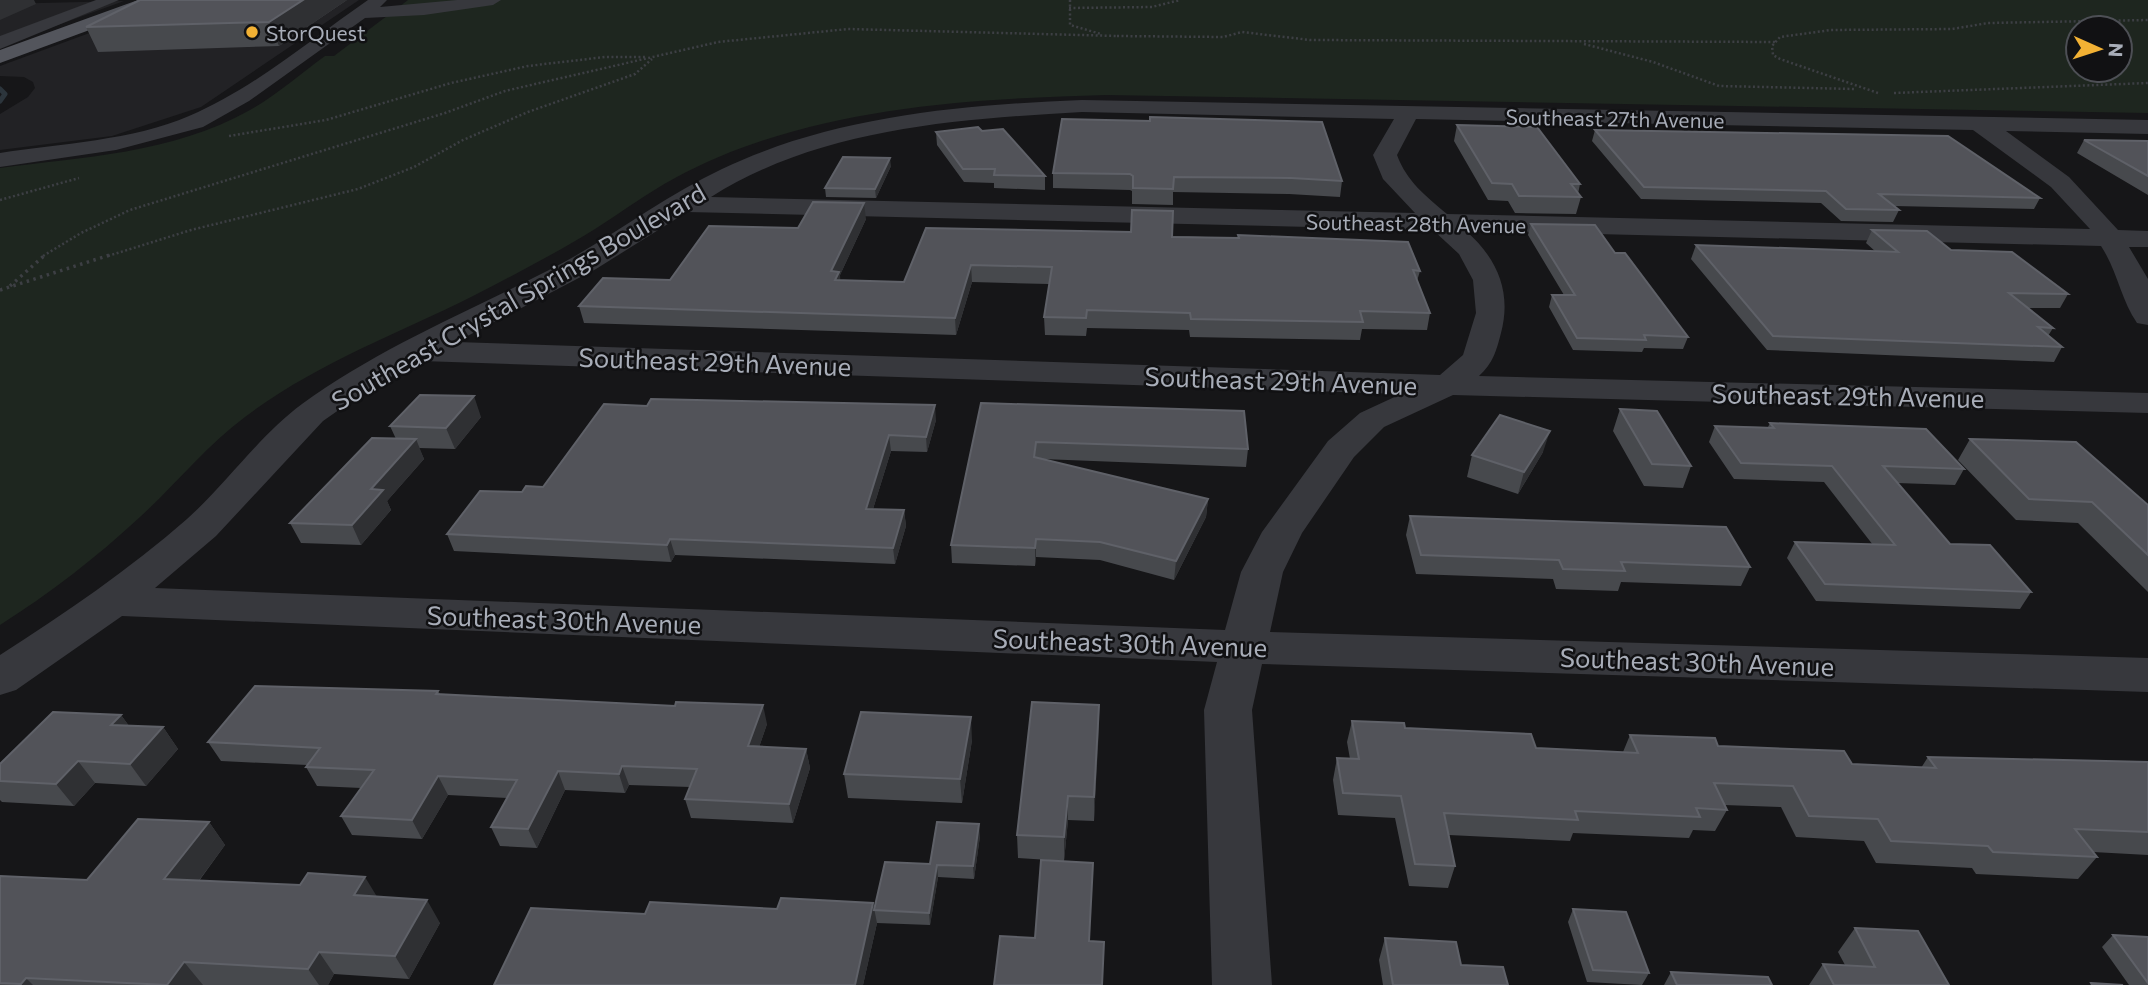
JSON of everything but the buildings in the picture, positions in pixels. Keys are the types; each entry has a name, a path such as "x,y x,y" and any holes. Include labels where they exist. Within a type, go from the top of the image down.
{"main road":[{"path":"0,57 154,0"}],"street":[{"path":"0,43 111,0"},
{"path":"0,160 116,143 195,122 242,97 371,6 424,10 493,0"},
{"name":"Southeast 27th Avenue","path":"1082,106 2148,127"},
{"name":"Southeast Crystal Springs Boulevard","path":"0,678 113,601 202,527 311,414 361,379 515,302 684,204 730,174 753,164 864,130 982,111 1082,106"},
{"path":"1242,985 1228,710 1262,572 1282,532 1311,487 1341,449 1372,420 1448,385 1478,359 1491,313 1488,279 1471,250 1405,191 1392,174 1385,155 1408,114"},
{"path":"1979,124 2012,144 2052,175 2113,238 2129,265 2148,316"},
{"name":"Southeast 28th Avenue","path":"684,204 2148,239"},
{"name":"Southeast 29th Avenue","path":"415,351 1448,385 2148,403"},
{"name":"Southeast 30th Avenue","path":"113,601 1244,647 2148,675"}],"path":[{"path":"1070,0 1068,20 1074,28 1118,36"},
{"path":"1069,8 1152,7 1180,0"},
{"path":"1855,89 1833,77 1787,63 1773,55 1772,46 1780,37 1866,27 1952,30 1988,23 2148,20"},
{"path":"10,286 61,241 80,230 130,210 445,113 505,91 718,41 848,29 1223,37 1241,32 1310,40 1776,42"},
{"path":"1573,41 1619,51 1719,86 1855,89 1879,93"},
{"path":"222,138 320,121 404,95 524,66 604,57 654,58"},
{"path":"0,290 191,230 358,189 414,167 463,140 528,111 635,74 654,58"},
{"path":"1893,93 2148,83"},
{"path":"0,200 80,177"}],"shaded area":[{"path":"179,0 359,0 201,107 112,136 0,150 0,114 28,97 35,88 33,82 24,77 0,76 0,66"},
{"path":"408,0 2148,0 2148,113 1106,95 940,105 830,122 725,154 675,178 535,264 299,381 231,428 107,546 54,588 0,625 0,168 126,151 189,136 250,110 325,56 334,56"},
{"path":"124,1 0,46 0,4"}],"waterway":[{"path":"0,89 5,94 0,101"}],"place":[{"name":"StorQuest","path":"252,32"}]}
